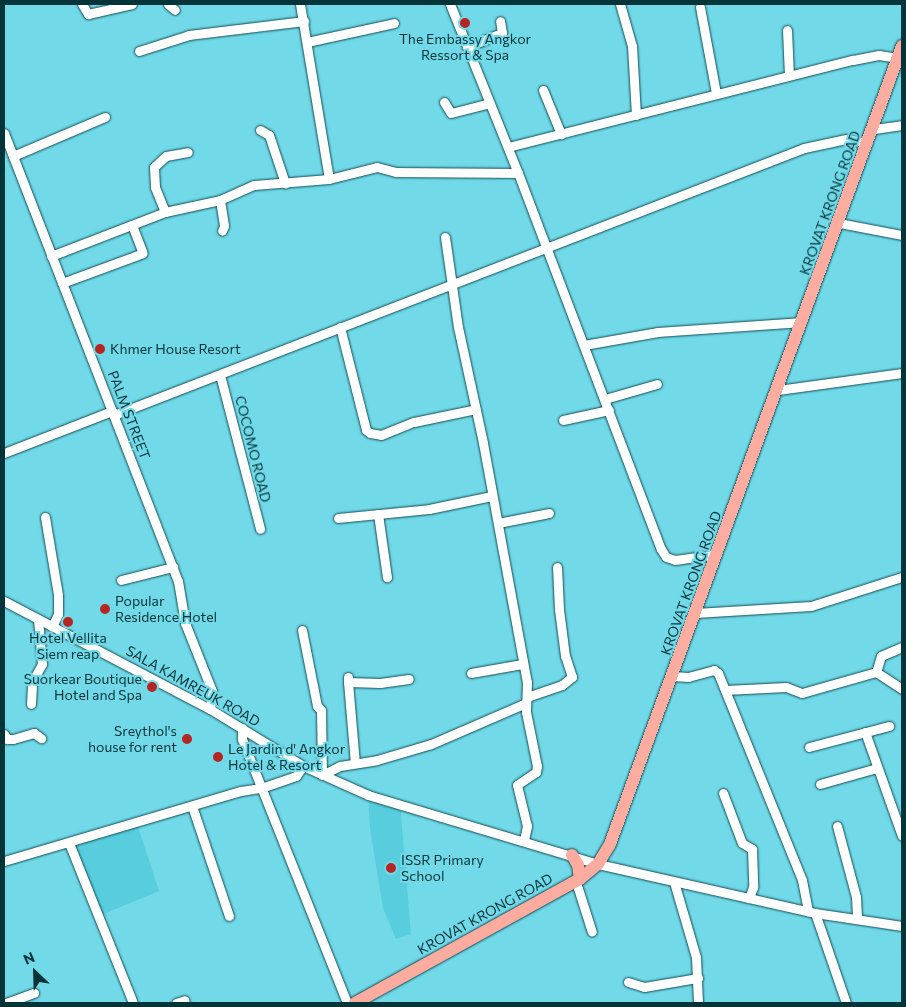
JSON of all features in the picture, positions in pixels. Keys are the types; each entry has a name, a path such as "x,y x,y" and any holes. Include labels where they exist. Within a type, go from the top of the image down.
{"highway":[{"name":"KROVAT KRONG ROAD","path":"355,1003 578,881 598,864 610,844 874,128 900,52"},
{"path":"572,855 578,865 578,881"}],"street":[{"path":"82,4 88,14 132,4"},
{"path":"300,4 329,179"},
{"path":"450,4 508,147 666,557 675,560 717,554"},
{"path":"620,4 632,46 636,115"},
{"path":"700,7 716,93"},
{"path":"139,51 189,35 304,21"},
{"path":"467,47 502,33 500,21"},
{"path":"307,42 394,23"},
{"path":"787,30 789,75"},
{"path":"508,147 789,75 900,52"},
{"path":"543,90 560,134"},
{"path":"444,102 451,113 490,103"},
{"path":"13,156 105,117"},
{"path":"874,128 902,125"},
{"path":"260,130 270,134 285,182"},
{"name":"PALM STREET","path":"4,133 173,566 185,623 203,662 211,704"},
{"path":"4,453 220,375 804,148 846,139 868,143"},
{"path":"165,212 154,187 154,167 166,156 188,152"},
{"path":"51,256 165,212 220,200 254,185 329,179 377,167 396,172 518,173"},
{"path":"220,200 224,226 222,231"},
{"path":"839,223 902,235"},
{"path":"62,283 142,252 132,225"},
{"path":"445,238 450,285 498,523 537,766 536,772 517,785 527,826 524,840"},
{"path":"584,345 658,332 802,322"},
{"path":"340,327 366,430 370,433 381,435 414,422 476,409"},
{"path":"778,390 902,373"},
{"name":"COCOMO ROAD","path":"220,375 260,529"},
{"path":"605,399 656,384"},
{"path":"563,420 609,410"},
{"path":"338,518 429,509 492,496"},
{"path":"498,523 549,513"},
{"path":"378,514 387,577"},
{"path":"45,517 58,595 58,614 52,627"},
{"path":"121,580 173,566"},
{"path":"302,630 316,706 321,710 322,775 355,763 431,744 562,685 572,677 565,656 558,567"},
{"path":"695,613 812,606 902,576"},
{"name":"SALA KAMREUK ROAD","path":"4,602 211,704 242,728 304,766 368,795 524,840 598,864 812,912 857,913 902,926"},
{"path":"30,704 32,682 42,664 38,619"},
{"path":"876,672 881,656 902,647"},
{"path":"471,673 522,664"},
{"path":"673,676 690,677 717,671 802,880 846,1003"},
{"path":"725,690 786,687 802,693 876,672 902,689"},
{"path":"355,763 348,680 380,683 409,679"},
{"path":"809,747 889,726"},
{"path":"242,728 242,739 347,1003"},
{"path":"865,732 902,836"},
{"path":"4,734 7,739 34,733 41,738"},
{"path":"4,861 192,806 261,788 296,776 304,766"},
{"path":"820,784 877,768"},
{"path":"723,794 742,844 752,849 753,887 749,898"},
{"path":"192,806 229,916"},
{"path":"837,826 857,913"},
{"path":"68,843 133,1003"},
{"path":"578,881 592,932"},
{"path":"674,882 696,957 698,1003"},
{"path":"628,982 644,987 698,978"},
{"path":"8,1003 34,993"},
{"path":"176,1003 185,1000"}],"shaded area":[{"name":"ISSR Primary School","path":"368,795 400,803 411,934 396,939 383,908 370,829"},
{"path":"137,824 159,891 101,915 72,843"}],"place":[{"name":"The Embassy Angkor Ressort & Spa","path":"465,23"},
{"name":"Khmer House Resort","path":"100,349"},
{"name":"Popular Residence Hotel","path":"105,609"},
{"name":"Hotel Vellita Siem reap","path":"68,622"},
{"name":"Suorkear Boutique Hotel and Spa","path":"152,687"},
{"name":"Sreythol's house for rent","path":"187,739"},
{"name":"Le Jardin d' Angkor Hotel & Resort","path":"218,757"},
{"name":"ISSR Primary School","path":"391,868"}]}
